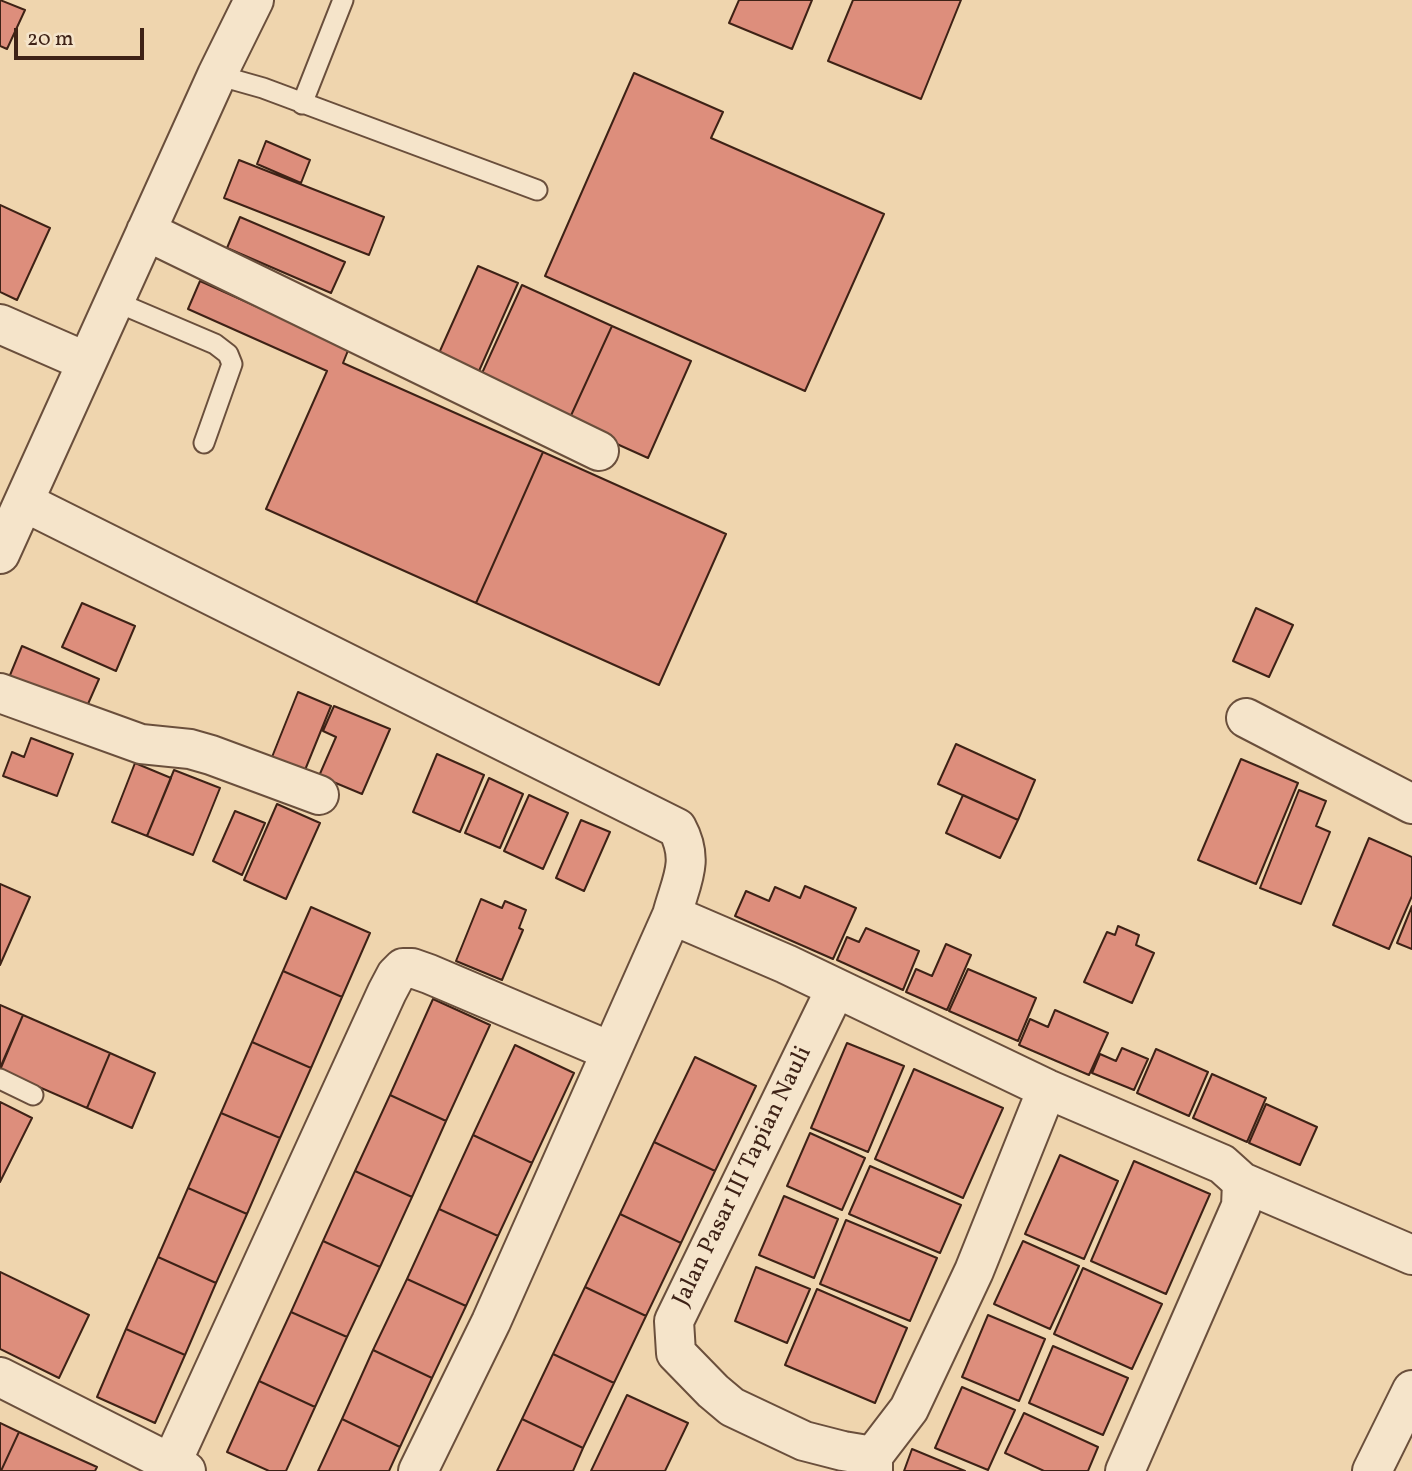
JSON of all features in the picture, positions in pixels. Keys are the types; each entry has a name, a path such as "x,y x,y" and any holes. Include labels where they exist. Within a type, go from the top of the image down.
{"street":[{"path":"0,554 254,0"},
{"path":"146,232 599,451"},
{"path":"0,324 87,362"},
{"path":"24,502 677,828 686,844 687,864 672,915 491,1322 418,1471"},
{"path":"0,693 141,744 190,749 319,794"},
{"path":"1246,719 1412,804"},
{"path":"672,915 756,950 1047,1089 1222,1164 1242,1182 1412,1255"},
{"path":"0,1377 178,1468 387,992 403,968 429,974 610,1051"},
{"name":"Jalan Pasar III Tapian Nauli","path":"836,988 674,1321 676,1353 732,1407 804,1441 843,1451 873,1463"},
{"path":"873,1463 909,1409 968,1284 1047,1089"},
{"path":"1125,1471 1241,1206 1242,1182"},
{"path":"1373,1471 1412,1390"}],"lane":[{"path":"302,104 343,0"},
{"path":"218,75 263,88 537,190"},
{"path":"114,301 215,344 228,354 232,364 204,443"},
{"path":"0,1079 33,1095"}],"building":[{"path":"0,0 25,10 7,49 0,46"},
{"path":"739,0 812,0 792,49 729,23"},
{"path":"853,0 961,0 921,99 828,61"},
{"path":"634,73 723,112 711,138 884,214 805,391 545,276"},
{"path":"266,141 310,160 301,183 257,164"},
{"path":"239,160 384,217 369,255 224,198"},
{"path":"0,205 50,228 17,300 0,292"},
{"path":"240,217 345,262 331,293 227,248"},
{"path":"478,266 518,283 475,380 435,362"},
{"path":"200,281 349,348 343,363 543,452 476,603 266,509 327,371 188,309"},
{"path":"522,285 612,326 568,422 478,382"},
{"path":"612,326 691,361 648,458 568,422"},
{"path":"543,452 726,534 659,685 476,603"},
{"path":"82,603 135,626 116,671 62,647"},
{"path":"1256,608 1293,625 1269,677 1233,661"},
{"path":"22,646 99,679 84,713 8,680"},
{"path":"298,692 331,706 305,770 272,757"},
{"path":"334,706 390,729 362,794 319,776 336,737 323,731"},
{"path":"31,738 73,754 57,796 3,776 12,752 24,757"},
{"path":"956,744 1035,780 1018,820 938,784"},
{"path":"437,754 484,775 460,832 413,812"},
{"path":"1241,759 1298,783 1256,884 1198,860"},
{"path":"135,763 171,778 147,836 112,822"},
{"path":"174,770 220,788 193,855 147,836"},
{"path":"489,778 523,794 500,848 465,833"},
{"path":"1299,790 1326,801 1316,826 1330,832 1301,904 1260,888"},
{"path":"529,795 568,813 543,869 504,851"},
{"path":"963,795 1018,820 1000,858 946,833"},
{"path":"277,804 320,823 286,899 244,880"},
{"path":"235,811 265,823 242,875 213,861"},
{"path":"581,820 610,832 584,891 556,878"},
{"path":"1369,838 1412,857 1412,896 1389,949 1333,925"},
{"path":"0,884 30,897 0,965"},
{"path":"805,886 856,908 833,959 735,916 746,891 769,901 775,887 800,898"},
{"path":"481,899 502,908 505,901 526,910 519,928 523,930 502,980 456,961"},
{"path":"1412,906 1412,949 1397,943"},
{"path":"311,907 370,933 342,997 283,971"},
{"path":"1118,926 1139,935 1136,945 1154,953 1132,1003 1084,982 1107,932 1115,935"},
{"path":"866,928 919,951 903,990 837,960 847,937 859,942"},
{"path":"946,944 971,955 947,1010 906,992 916,969 932,976"},
{"path":"968,969 1036,998 1018,1041 949,1011"},
{"path":"283,971 342,997 311,1068 252,1042"},
{"path":"433,999 490,1025 446,1121 390,1095"},
{"path":"0,1005 23,1015 0,1068"},
{"path":"1055,1010 1108,1033 1089,1075 1019,1045 1030,1019 1048,1027"},
{"path":"23,1015 110,1053 87,1108 0,1070"},
{"path":"252,1042 311,1068 280,1138 221,1113"},
{"path":"847,1043 904,1066 868,1152 811,1128"},
{"path":"515,1045 574,1073 532,1163 473,1135"},
{"path":"1122,1048 1148,1059 1134,1090 1092,1073 1100,1054 1116,1061"},
{"path":"1156,1049 1208,1072 1189,1116 1137,1093"},
{"path":"110,1053 155,1073 132,1128 87,1108"},
{"path":"695,1057 756,1086 715,1171 654,1142"},
{"path":"914,1069 1003,1108 963,1198 875,1159"},
{"path":"1212,1074 1266,1098 1247,1142 1193,1118"},
{"path":"390,1095 446,1121 412,1197 355,1171"},
{"path":"0,1102 32,1118 0,1182"},
{"path":"1266,1104 1317,1127 1300,1165 1249,1143"},
{"path":"221,1113 280,1138 247,1214 188,1188"},
{"path":"810,1133 865,1158 842,1210 787,1186"},
{"path":"473,1135 532,1163 498,1236 439,1209"},
{"path":"654,1142 715,1171 681,1243 620,1214"},
{"path":"1060,1155 1118,1181 1084,1259 1025,1234"},
{"path":"1134,1161 1210,1194 1166,1294 1091,1261"},
{"path":"870,1166 961,1205 940,1253 849,1214"},
{"path":"355,1171 412,1197 380,1267 323,1241"},
{"path":"188,1188 247,1214 216,1283 158,1257"},
{"path":"784,1196 838,1219 814,1278 759,1255"},
{"path":"439,1209 498,1236 466,1306 407,1279"},
{"path":"620,1214 681,1243 646,1316 585,1287"},
{"path":"846,1220 937,1258 910,1321 820,1284"},
{"path":"323,1241 380,1267 347,1337 291,1312"},
{"path":"1023,1241 1079,1266 1050,1329 994,1304"},
{"path":"158,1257 216,1283 185,1355 126,1329"},
{"path":"756,1267 810,1289 787,1343 735,1321"},
{"path":"1083,1268 1162,1304 1132,1369 1054,1334"},
{"path":"0,1272 89,1315 59,1378 0,1349"},
{"path":"407,1279 466,1306 432,1378 373,1350"},
{"path":"585,1287 646,1316 614,1383 553,1354"},
{"path":"817,1289 907,1328 875,1403 785,1365"},
{"path":"291,1312 347,1337 315,1407 259,1381"},
{"path":"988,1315 1045,1339 1019,1401 962,1377"},
{"path":"126,1329 185,1355 155,1423 97,1397"},
{"path":"1053,1346 1128,1378 1103,1435 1029,1403"},
{"path":"373,1350 432,1378 400,1447 342,1419"},
{"path":"553,1354 614,1383 583,1448 522,1419"},
{"path":"259,1381 315,1407 286,1471 269,1471 227,1452"},
{"path":"962,1387 1015,1410 988,1470 935,1448"},
{"path":"627,1395 688,1423 665,1471 591,1471"},
{"path":"1024,1413 1098,1447 1088,1471 1044,1471 1005,1453"},
{"path":"342,1419 400,1447 389,1471 318,1471"},
{"path":"522,1419 583,1448 573,1471 497,1471"},
{"path":"0,1423 19,1432 1,1471 0,1471"},
{"path":"19,1432 97,1467 95,1471 1,1471"},
{"path":"912,1449 965,1471 904,1471"}]}
